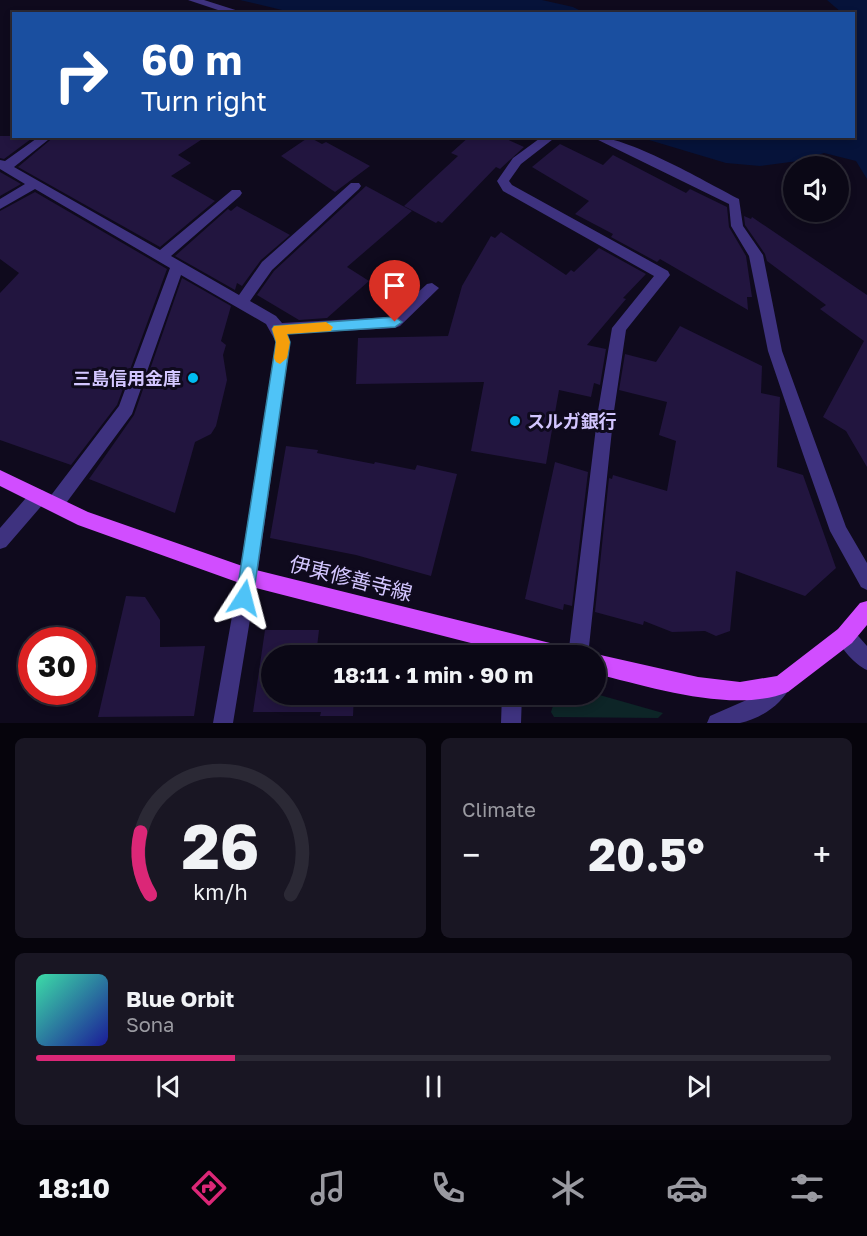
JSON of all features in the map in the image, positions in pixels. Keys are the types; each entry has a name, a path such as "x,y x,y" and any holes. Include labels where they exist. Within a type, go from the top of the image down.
{"main road":[{"name":"伊東修善寺線","path":"0,478 84,519 248,577 500,645"},
{"path":"606,666 698,687 740,692 781,685 846,636 867,610"}],"street":[{"path":"193,0 236,12"},
{"path":"45,138 3,166 271,320 278,329 283,342 248,577 223,723"},
{"path":"600,138 653,161 735,202 737,226 756,255 775,351 839,531 867,581"},
{"path":"547,140 506,172 503,181 507,188 663,274 619,328 606,411 579,645"},
{"path":"0,205 34,184"},
{"path":"241,303 267,266 355,186"},
{"path":"161,257 236,193"},
{"path":"0,541 46,501 126,409 177,267"},
{"path":"278,329 395,322 432,288"},
{"path":"846,636 867,660"},
{"path":"717,723 765,702 781,685"},
{"path":"511,723 512,705"}],"green space":[{"path":"606,697 663,713 658,718 554,717 551,712 553,705 606,705"}],"water":[{"path":"240,0 542,0 573,7 583,12 318,12 282,10"},
{"path":"827,0 867,0 867,179 856,161 849,159 849,156 824,153 814,156 783,156 783,163 760,166 726,163 642,138 855,138 855,12 841,12"}],"building":[{"path":"0,136 32,138 4,159 0,158"},
{"path":"53,138 204,138 178,155 191,163 171,176 215,201 160,247 18,167"},
{"path":"311,138 322,144 326,142 370,166 335,192 281,156"},
{"path":"468,138 504,138 524,147 500,169 496,167 442,223 438,221 436,223 404,206 458,156 451,153"},
{"path":"560,144 603,165 613,155 686,193 690,189 727,207 729,227 746,256 752,297 747,297 748,310 660,259 657,262 611,237 613,234 575,214 589,201 532,167"},
{"path":"0,172 21,184 0,196"},
{"path":"366,186 412,211 347,267 369,281 327,318 299,320 257,295 274,271"},
{"path":"35,192 167,269 117,405 71,465 0,440 0,293 19,273 0,259 0,211"},
{"path":"237,206 290,235 261,260 242,286 237,283 235,290 175,256 228,209 231,211"},
{"path":"744,216 751,219 752,217 867,295 867,467 846,431 823,417 864,341 820,309 826,305 767,261 765,254 745,225"},
{"path":"501,232 566,275 571,270 574,272 599,248 646,274 623,298 626,299 587,345 606,349 600,385 594,383 591,397 559,390 546,464 471,451 484,382 356,384 358,338 448,336 462,286 491,236 495,238"},
{"path":"182,278 231,306 221,341 226,345 223,355 227,380 216,426 211,434 195,442 175,513 89,479 134,415"},
{"path":"680,326 762,366 761,393 780,397 777,467 803,475 836,568 805,596 736,571 730,631 716,636 705,631 672,632 644,621 643,625 595,612 609,478 612,479 613,475 667,491 676,441 659,435 667,402 619,390 625,354 656,362"},
{"path":"286,446 318,450 317,453 374,464 375,462 415,470 417,465 457,474 431,576 356,555 270,538"},
{"path":"555,462 588,472 572,606 564,604 563,610 525,599"},
{"path":"126,596 145,597 160,620 160,647 205,646 194,716 98,717"},
{"path":"265,630 319,630 317,645 263,645"},
{"path":"261,657 261,705 354,705 353,716 320,716 321,712 253,712"}],"slow traffic":[{"path":"280,358 283,342 278,329 326,327"}],"place":[{"name":"三島信用金庫","path":"193,378"},
{"name":"スルガ銀行","path":"515,421"}],"route":[{"path":"244,598 283,342 278,329 342,327 395,322"}]}
